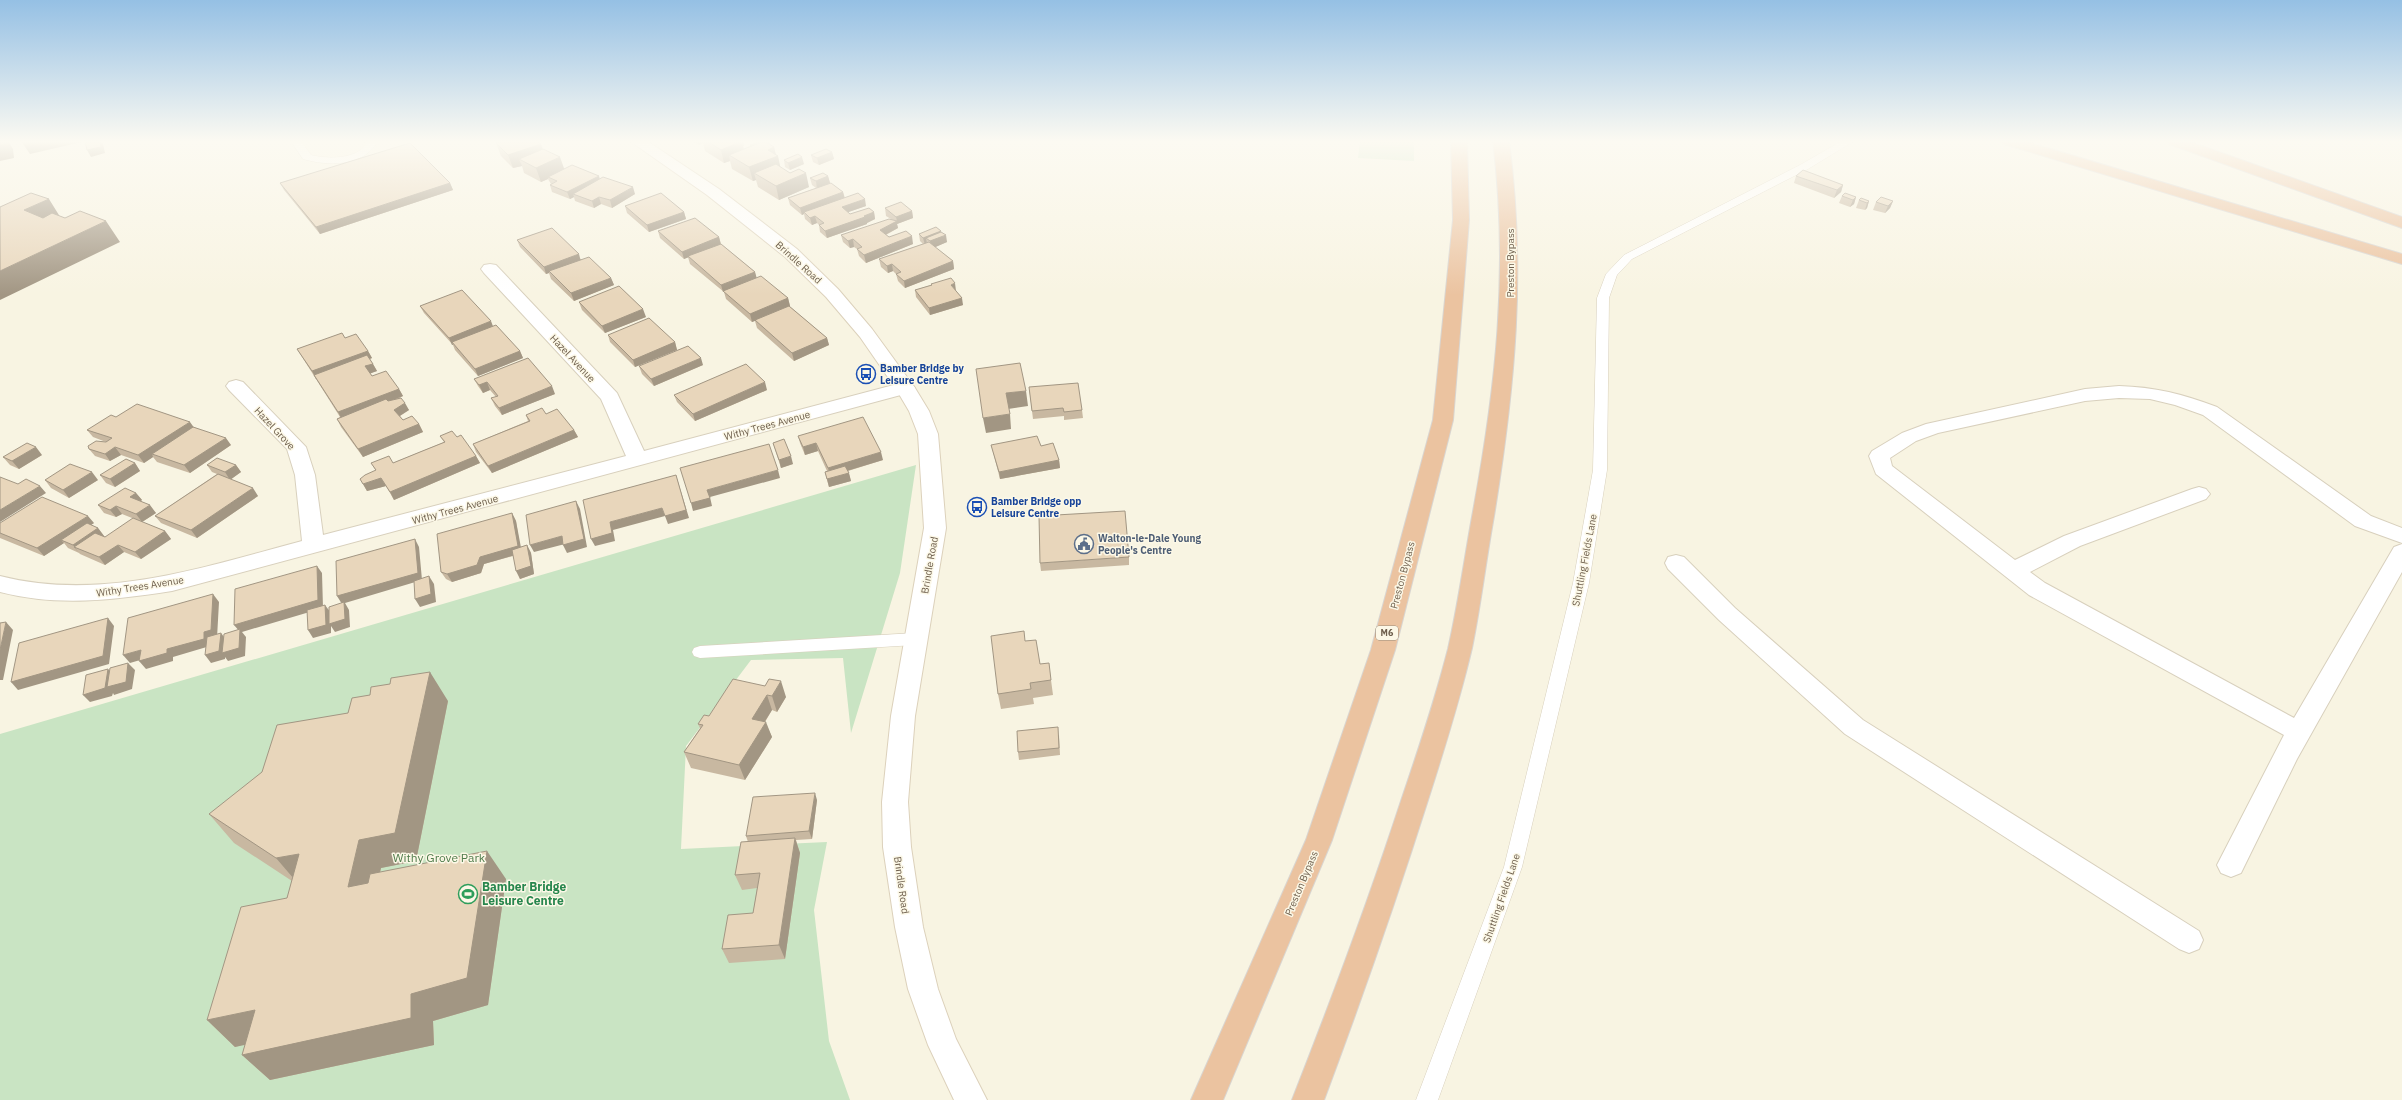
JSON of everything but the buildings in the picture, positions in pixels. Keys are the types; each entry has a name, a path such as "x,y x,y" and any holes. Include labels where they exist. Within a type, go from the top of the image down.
{"highway":[{"name":"Preston Bypass","path":"1207,1100 1239,1029 1319,840 1383,650 1443,420 1461,220 1460,192"},
{"name":"Preston Bypass","path":"1308,1100 1336,1028 1406,823 1456,665 1494,460 1507,359 1511,243 1506,192"},
{"path":"2180,192 2402,259"},
{"path":"2317,192 2402,223"}],"street":[{"name":"Brindle Road","path":"713,192 791,252 832,293 866,333 905,388 919,411 928,434 935,528 915,639 898,763 895,802 897,847 908,927 923,989 943,1045 971,1100"},
{"name":"Hazel Avenue","path":"490,269 610,397 638,460"},
{"name":"Hazel Grove","path":"236,386 296,447 306,475 314,546"},
{"name":"Withy Trees Avenue","path":"0,584 22,591 54,594 104,593 172,583 905,388"},
{"path":"2299,732 2037,589 1883,469 1879,456 1909,437 1933,428 2085,395 2119,392 2150,393 2181,400 2210,411 2363,522 2402,536"},
{"path":"2014,570 2072,541 2199,494"},
{"path":"2231,865 2299,732 2402,552"},
{"path":"1676,563 1701,586 1727,614 1854,727 2189,940"}],"lane":[{"name":"Shuttling Fields Lane","path":"1427,1100 1513,867 1581,583 1600,470 1603,298 1612,274 1628,257 1754,192"},
{"path":"700,652 915,639"}],"green space":[{"name":"Withy Grove Park","path":"916,465 900,573 851,733 843,658 751,660 686,746 681,849 827,842 814,910 829,1041 850,1100 0,1100 0,734"}],"place":[{"name":"Bamber Bridge by Leisure Centre","path":"866,374"},
{"name":"Bamber Bridge opp Leisure Centre","path":"977,507"},
{"name":"Walton-le-Dale Young People's Centre","path":"1084,544"},
{"name":"Bamber Bridge Leisure Centre","path":"468,894"}]}
